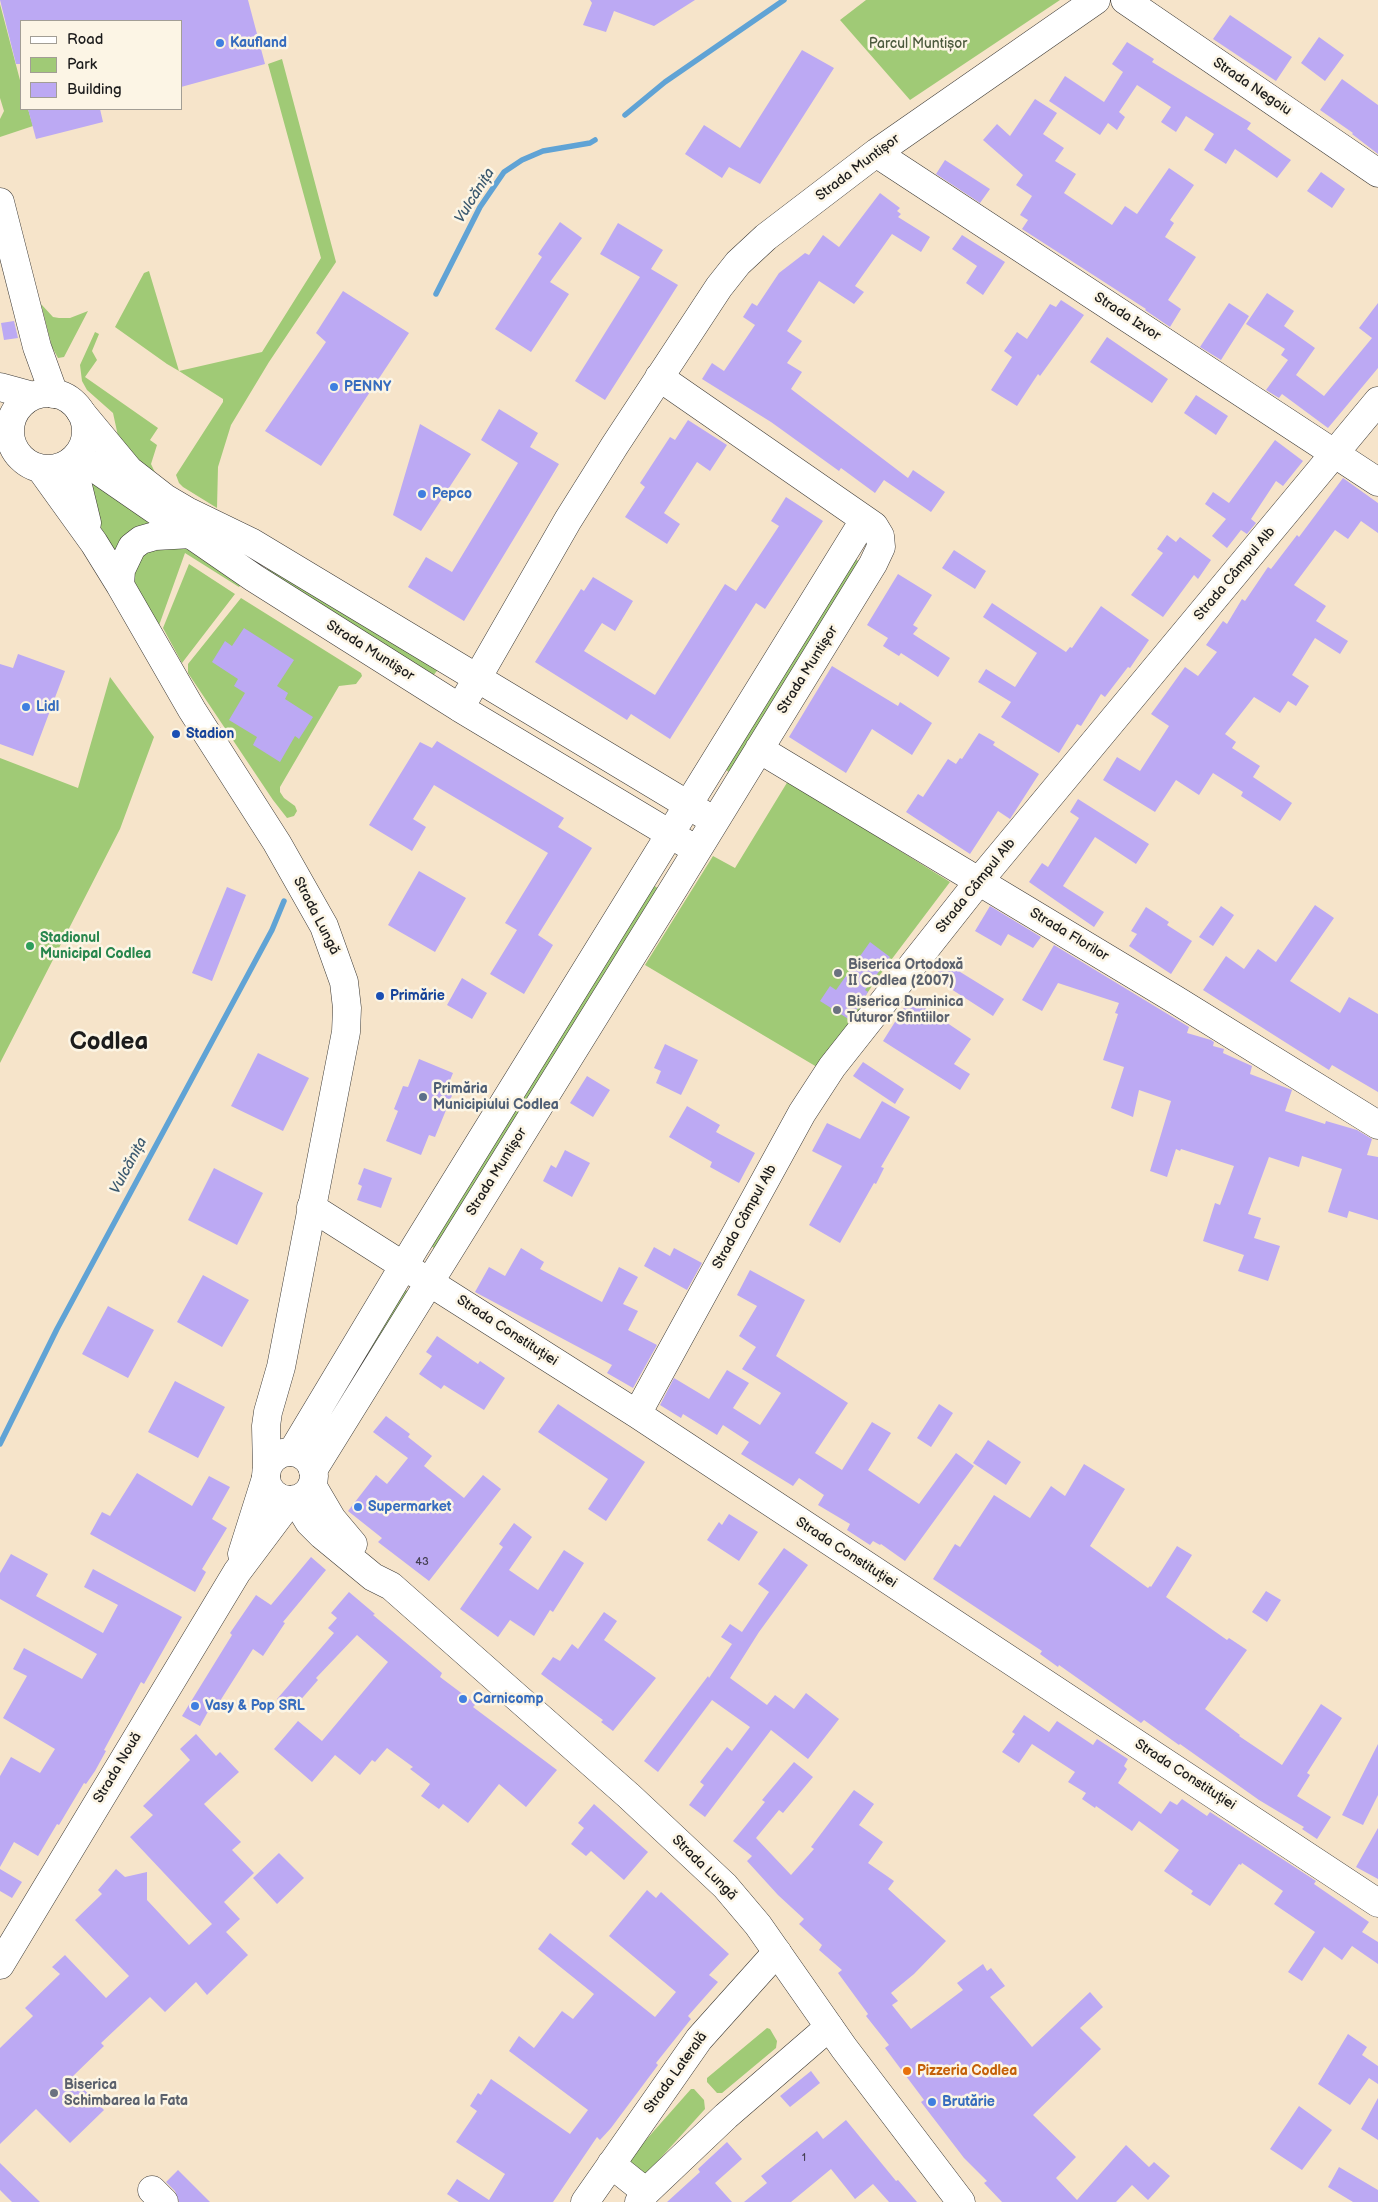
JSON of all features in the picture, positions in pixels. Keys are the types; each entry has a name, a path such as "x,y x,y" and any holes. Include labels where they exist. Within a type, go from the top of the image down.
{"main road":[{"name":"Strada Muntișor","path":"460,708 568,520 659,377 719,287 738,263 766,237 876,153 1096,0"},
{"name":"Strada Negoiu","path":"1125,0 1378,173"},
{"name":"Strada Izvor","path":"876,153 1378,482"},
{"path":"0,202 37,347 42,395"},
{"name":"Strada Muntișor","path":"303,1488 715,821 878,555 881,547 880,536 874,526 659,377"},
{"path":"0,387 68,399 129,470 145,484 187,511 251,542 715,821"},
{"path":"42,395 22,404 14,414 10,426 5,431 21,458 30,464 40,468 62,466 74,459 85,438 84,419 80,411"},
{"name":"Strada Câmpul Alb","path":"637,1414 812,1098 832,1067 979,881 1378,401"},
{"name":"Strada Muntișor","path":"74,459 192,534 254,578 460,708 697,850"},
{"path":"74,459 78,494 94,543"},
{"path":"40,468 94,543"},
{"path":"290,1452 864,520"},
{"path":"120,585 120,570 132,547 142,540 155,536 192,534"},
{"name":"Strada Lungă","path":"94,543 192,710 277,843 312,903 324,926 341,969 347,1008 346,1032 281,1367 266,1426 266,1474"},
{"name":"Strada Florilor","path":"759,749 1378,1125"},
{"name":"Strada Constituției","path":"311,1208 637,1414 1378,1903"},
{"name":"Strada Lungă","path":"281,1367 281,1406 290,1452"},
{"path":"290,1452 305,1457 303,1488 277,1496 272,1491 266,1474 274,1457 290,1452"},
{"name":"Strada Nouă","path":"237,1572 266,1474"},
{"name":"Strada Lungă","path":"303,1488 303,1513 322,1536 373,1577 390,1586 706,1866 741,1904 829,2027 961,2202"},
{"name":"Strada Nouă","path":"0,1965 237,1572 303,1488"},
{"name":"Strada Laterală","path":"585,2202 699,2039 777,1952"},
{"path":"611,2164 642,2197 726,2116 829,2027"}],"green space":[{"name":"Parcul Muntișor","path":"866,0 1060,0 910,100 840,20"},
{"path":"0,4 20,80 20,110 28,110 33,126 0,137 0,119 4,111 0,98"},
{"path":"282,59 336,262 269,362 231,425 218,467 217,508 183,487 176,475 223,402 223,399 179,371 262,352 321,258 268,64"},
{"path":"149,271 179,371 115,327 144,273"},
{"path":"41,304 53,317 59,318 70,318 88,311 64,357 58,358 52,347"},
{"path":"95,332 99,334 92,351 97,360 85,377 158,428 150,440 157,445 151,464 160,488 118,436 113,413 87,390 82,381 80,365"},
{"path":"92,482 171,528 117,561 86,497"},
{"path":"186,548 243,582 239,587 185,553 157,631 132,576 140,549"},
{"path":"856,559 859,562 731,773 724,769 851,560"},
{"path":"189,564 235,594 182,663 163,628"},
{"path":"271,565 439,668 433,676 265,572"},
{"path":"241,598 361,673 362,676 356,684 339,686 280,787 280,792 284,798 295,806 297,811 294,816 287,818 188,673 188,664"},
{"name":"Stadionul Municipal Codlea","path":"110,677 154,737 120,829 0,1063 0,758 78,788"},
{"path":"788,781 950,882 876,980 858,1007 864,1012 822,1070 645,965 713,856 735,868"},
{"path":"653,885 659,889 435,1249 430,1245"},
{"path":"402,1288 407,1291 408,1295 345,1397 341,1398 337,1395"},
{"path":"767,2028 770,2029 777,2041 776,2048 722,2093 717,2093 707,2082 707,2078"},
{"path":"691,2089 694,2089 704,2100 705,2109 647,2173 644,2175 630,2166 630,2158"}],"building":[{"name":"Kaufland","path":"0,0 248,0 265,64 182,87 182,20 20,20 20,64 16,64"},
{"path":"590,0 695,0 654,26 614,11 606,32 583,25 592,3"},
{"path":"1230,15 1292,57 1276,81 1213,39"},
{"path":"1319,37 1344,55 1325,81 1301,63"},
{"path":"1127,42 1154,59 1152,62 1251,123 1247,129 1291,160 1277,178 1235,149 1226,164 1204,150 1214,134 1186,116 1176,132 1161,122 1171,107 1137,85 1119,112 1125,117 1117,130 1108,123 1100,135 1049,101 1065,76 1104,102 1123,72 1112,64"},
{"path":"802,50 834,68 760,184 729,167 722,178 685,154 704,125 740,148"},
{"path":"1342,79 1378,105 1378,154 1353,133 1320,110"},
{"path":"1035,99 1057,113 1043,134 1064,148 1055,161 1076,174 1064,193 1112,225 1125,206 1137,214 1169,168 1194,185 1170,220 1174,223 1165,237 1196,257 1168,300 1181,309 1170,327 1146,309 1022,229 1028,220 1020,215 1032,196 1016,185 1023,175 983,140 997,124 1010,136"},
{"path":"28,110 100,110 103,122 36,139"},
{"path":"945,160 990,189 980,203 936,174"},
{"path":"1321,172 1345,189 1332,208 1307,191"},
{"path":"880,193 900,208 897,211 901,214 898,217 930,237 921,252 892,234 855,286 864,292 854,304 819,281 787,331 802,341 787,363 802,372 791,389 908,478 913,470 945,492 931,512 884,480 875,493 841,468 839,471 771,422 702,379 712,363 724,371 755,325 743,317 752,303 757,306 779,273 805,253 809,255 823,235 839,247"},
{"path":"560,222 582,238 550,282 569,294 531,352 495,329 542,257 538,254"},
{"path":"618,223 663,250 651,269 678,285 605,400 575,381 640,277 600,254"},
{"path":"962,235 1005,262 983,295 966,283 977,266 952,249"},
{"name":"PENNY","path":"343,291 409,333 321,466 265,431 326,342 316,333"},
{"path":"1267,293 1294,311 1284,326 1315,348 1296,375 1324,396 1372,338 1359,328 1378,303 1378,368 1328,428 1282,394 1279,398 1266,390 1288,360 1281,355 1285,349 1246,324"},
{"path":"1061,300 1084,315 1040,376 1038,374 1017,406 991,390 1012,357 1004,351 1017,332 1027,339 1050,304 1056,307"},
{"path":"1229,303 1249,316 1221,360 1200,347"},
{"path":"14,321 18,338 4,340 1,323"},
{"path":"1107,337 1168,379 1152,403 1090,362"},
{"path":"1196,395 1228,416 1216,435 1184,413"},
{"path":"499,409 538,433 530,447 559,464 464,621 408,587 426,557 452,572 518,463 481,440"},
{"path":"688,420 727,445 710,471 697,462 664,513 680,524 667,544 625,517 645,487 640,483 670,437 675,440"},
{"name":"Pepco","path":"420,424 471,454 421,531 393,515"},
{"path":"1275,440 1303,461 1283,486 1276,481 1251,519 1256,523 1247,534 1241,530 1227,548 1212,536 1226,519 1205,504 1213,492 1229,503"},
{"path":"1343,478 1378,503 1378,533 1361,521 1348,539 1335,530 1294,585 1326,606 1316,621 1348,641 1340,654 1315,638 1292,675 1309,686 1296,706 1288,701 1280,713 1254,697 1225,734 1236,742 1232,748 1260,766 1253,777 1292,803 1280,821 1241,796 1243,792 1213,773 1199,795 1176,780 1155,812 1103,780 1117,757 1140,771 1169,726 1151,714 1185,667 1198,676 1217,652 1206,645 1223,621 1227,624 1242,599 1245,601 1268,567 1271,569 1297,535 1299,537"},
{"path":"786,497 823,521 765,609 756,603 670,739 631,714 627,720 535,662 581,589 584,591 593,577 633,601 615,631 602,623 584,651 655,695 725,584 736,591 779,526 771,521"},
{"path":"1167,535 1176,542 1180,537 1211,560 1198,579 1194,575 1163,617 1131,595 1163,553 1157,549"},
{"path":"954,550 986,571 975,589 942,568"},
{"path":"898,574 932,595 913,625 918,628 913,634 950,658 938,677 901,653 899,656 883,646 888,638 867,625"},
{"path":"992,603 1066,652 1070,647 1072,648 1101,606 1149,640 1130,668 1128,667 1105,697 1101,694 1081,726 1077,724 1059,753 1001,717 1011,702 978,682 986,669 1015,687 1037,653 983,617"},
{"path":"244,628 294,660 277,686 288,693 285,699 313,717 299,739 295,736 280,762 253,745 257,737 229,720 245,693 234,686 238,679 212,662 225,641 232,646"},
{"name":"Lidl","path":"18,654 65,671 33,756 0,744 0,664 13,668"},
{"path":"832,666 898,706 900,702 932,723 912,755 872,729 846,773 789,737"},
{"path":"979,733 995,742 993,745 1039,774 1010,819 998,811 970,854 906,812 918,794 923,797 948,759 956,764 960,758 962,759"},
{"path":"437,741 564,818 558,827 592,848 538,935 553,945 524,994 490,974 517,930 505,923 548,853 434,785 413,819 426,827 412,851 369,825 420,742 432,748"},
{"path":"1078,799 1149,844 1136,864 1095,837 1063,886 1104,912 1094,927 1029,882 1042,863 1048,867 1079,818 1070,812"},
{"path":"419,871 466,898 435,952 388,925"},
{"path":"227,887 246,895 212,981 192,973"},
{"path":"1315,905 1334,918 1290,981 1340,1013 1349,997 1378,1014 1378,1092 1332,1065 1329,1070 1203,990 1226,956 1244,969 1258,949 1276,962"},
{"path":"990,906 1041,937 1033,948 1008,934 1001,946 975,931"},
{"path":"1221,906 1234,915 1213,946 1199,937"},
{"path":"1146,907 1169,922 1167,925 1192,941 1171,974 1129,946 1137,934 1131,931"},
{"path":"870,942 890,957 865,990 868,992 850,1020 820,1001 830,986 836,990"},
{"path":"1054,945 1189,1027 1187,1033 1211,1040 1214,1042 1213,1046 1224,1049 1223,1053 1252,1066 1250,1074 1292,1090 1285,1111 1325,1124 1326,1121 1357,1130 1372,1139 1367,1155 1378,1157 1378,1220 1349,1211 1347,1218 1328,1212 1342,1169 1302,1156 1299,1167 1269,1157 1248,1214 1261,1218 1254,1238 1280,1246 1268,1281 1238,1271 1244,1255 1203,1241 1215,1203 1220,1205 1234,1166 1176,1149 1167,1177 1150,1171 1171,1101 1139,1090 1133,1117 1111,1108 1124,1067 1103,1060 1118,1014 1115,1013 1119,1003 1058,983 1042,1011 1022,1000"},
{"path":"944,962 1004,999 993,1016 934,978"},
{"path":"462,978 487,993 472,1019 447,1005"},
{"path":"910,998 971,1039 954,1064 970,1074 960,1090 883,1041"},
{"path":"665,1044 698,1060 681,1095 656,1083 661,1071 654,1068"},
{"path":"258,1053 309,1078 283,1131 231,1106"},
{"path":"419,1059 453,1073 446,1090 453,1093 435,1137 429,1135 421,1155 386,1141 398,1111 394,1109 403,1086 408,1087"},
{"path":"863,1062 904,1089 895,1104 853,1076"},
{"path":"587,1076 610,1090 593,1117 570,1103"},
{"path":"882,1101 910,1117 881,1167 884,1168 876,1184 874,1183 840,1243 809,1225 842,1166 812,1151 827,1123 860,1139"},
{"path":"687,1106 720,1125 716,1132 755,1153 739,1183 710,1167 712,1162 669,1137"},
{"path":"565,1150 590,1163 572,1197 543,1181 551,1165 556,1168"},
{"path":"214,1168 263,1193 237,1245 188,1220"},
{"path":"364,1168 392,1178 381,1208 357,1200 362,1186 358,1184"},
{"path":"654,1247 670,1256 674,1248 702,1263 687,1290 644,1266"},
{"path":"521,1248 544,1262 540,1269 602,1302 619,1267 638,1277 623,1304 638,1311 628,1330 657,1345 633,1388 607,1373 612,1365 475,1292 489,1267 505,1276"},
{"path":"750,1270 805,1300 776,1356 848,1403 815,1453 842,1470 872,1422 891,1433 868,1470 919,1504 956,1453 974,1466 905,1561 881,1544 873,1541 870,1545 847,1530 850,1524 818,1505 824,1495 799,1478 793,1486 741,1454 749,1442 723,1425 717,1435 683,1414 681,1418 660,1405 674,1378 709,1399 727,1370 749,1383 733,1408 760,1425 781,1393 742,1369 756,1347 739,1336 757,1306 737,1295"},
{"path":"203,1275 249,1300 222,1347 177,1322"},
{"path":"108,1306 154,1330 128,1378 82,1354"},
{"path":"437,1336 478,1364 480,1361 505,1378 484,1410 444,1385 441,1389 419,1374 432,1356 426,1352"},
{"path":"175,1381 225,1407 198,1458 148,1432"},
{"path":"558,1404 645,1462 606,1521 588,1509 608,1479 538,1432"},
{"path":"939,1404 953,1413 931,1447 917,1438"},
{"path":"386,1416 410,1434 408,1437 432,1456 424,1466 464,1498 483,1475 501,1489 429,1581 378,1542 382,1538 348,1511 376,1475 387,1484 408,1458 373,1432"},
{"path":"988,1440 1021,1462 1006,1485 973,1463"},
{"path":"1084,1464 1125,1489 1090,1546 1148,1588 1151,1587 1177,1546 1192,1555 1166,1597 1227,1640 1229,1638 1247,1650 1205,1709 1239,1736 1282,1765 1321,1704 1342,1718 1307,1773 1310,1775 1297,1796 1331,1817 1317,1839 1302,1829 1304,1827 1259,1800 1144,1720 1141,1723 1059,1665 1058,1667 1040,1654 1042,1651 933,1579 955,1544 960,1547 994,1495 1030,1518 1051,1486 1065,1496"},
{"path":"137,1473 192,1506 209,1476 230,1487 212,1519 227,1528 202,1569 206,1572 195,1592 90,1534 102,1512 110,1516"},
{"path":"729,1514 758,1532 739,1561 707,1540 719,1522 722,1525"},
{"path":"514,1523 532,1537 509,1570 538,1590 564,1550 584,1563 553,1612 550,1610 534,1636 510,1620 498,1637 460,1609 503,1547 499,1544"},
{"path":"784,1548 808,1565 759,1632 730,1678 767,1705 775,1695 794,1709 806,1693 839,1719 808,1759 771,1730 705,1817 689,1805 704,1785 700,1782 727,1747 732,1751 750,1727 712,1700 658,1772 644,1761 708,1676 709,1678 732,1644 721,1637 730,1624 742,1632 769,1592 758,1584"},
{"path":"11,1554 48,1574 36,1596 103,1633 118,1605 84,1587 93,1569 182,1617 144,1684 141,1682 104,1750 106,1751 95,1771 86,1784 84,1783 38,1856 14,1842 0,1867 0,1776 11,1757 40,1773 55,1749 3,1718 27,1676 13,1669 24,1648 82,1679 97,1654 0,1599 0,1573"},
{"path":"311,1557 326,1570 283,1622 285,1623 263,1656 253,1649 220,1701 215,1699 200,1726 182,1716 232,1635 230,1633 256,1595 271,1605"},
{"path":"1266,1591 1281,1600 1267,1622 1252,1612"},
{"path":"349,1592 375,1614 373,1615 442,1673 440,1677 476,1704 473,1707 557,1770 526,1807 499,1784 468,1823 443,1804 439,1809 421,1796 430,1784 410,1769 413,1767 387,1748 375,1762 372,1760 360,1775 335,1755 312,1782 274,1749 298,1721 322,1741 388,1662 357,1635 316,1678 318,1680 290,1712 277,1699 334,1633 328,1628 337,1618 331,1613"},
{"path":"604,1612 617,1621 604,1640 656,1678 613,1731 601,1722 603,1720 541,1674 553,1657 560,1661 572,1644 578,1649"},
{"path":"1024,1715 1049,1732 1057,1721 1093,1745 1097,1739 1128,1759 1124,1766 1127,1769 1118,1783 1161,1814 1170,1801 1177,1805 1182,1799 1207,1816 1210,1812 1316,1881 1314,1884 1369,1922 1362,1932 1378,1942 1378,1964 1352,1946 1342,1960 1324,1947 1302,1981 1288,1972 1315,1932 1274,1904 1283,1891 1242,1863 1241,1865 1239,1864 1210,1906 1191,1894 1193,1891 1164,1871 1179,1850 1139,1821 1132,1831 1096,1806 1095,1808 1082,1799 1086,1793 1068,1782 1075,1772 1032,1744 1019,1763 1002,1752 1015,1734 1012,1732"},
{"path":"196,1734 216,1756 220,1752 239,1772 204,1804 241,1842 232,1850 254,1873 224,1902 240,1919 226,1932 248,1955 207,1995 196,1982 165,2012 150,1997 101,2043 104,2046 72,2077 104,2110 70,2143 36,2109 0,2144 0,2048 33,2016 25,2008 60,1974 52,1967 65,1955 106,1998 129,1976 75,1920 102,1894 98,1890 116,1869 125,1877 147,1872 147,1900 189,1945 212,1924 130,1837 153,1815 143,1806 190,1760 180,1749"},
{"path":"1378,1744 1378,1795 1363,1825 1342,1815"},
{"path":"794,1762 813,1777 783,1813 779,1810 756,1838 791,1875 814,1849 811,1847 854,1790 874,1804 859,1825 883,1842 868,1863 894,1881 888,1889 946,1941 914,1974 891,1993 898,2001 892,2005 911,2029 963,1990 957,1983 983,1964 987,1971 991,1968 1005,1986 990,1997 1032,2047 1090,1992 1103,2007 1080,2028 1101,2049 1033,2115 1076,2157 1056,2178 1077,2200 1126,2145 1149,2167 1154,2162 1170,2176 1148,2200 1132,2185 1116,2202 1002,2202 984,2183 987,2181 964,2158 921,2102 924,2100 885,2048 889,2045 866,2016 868,2014 838,1973 842,1970 819,1950 822,1945 799,1924 804,1919 778,1895 747,1861 752,1856 733,1841 765,1802 762,1800"},
{"path":"594,1804 648,1852 624,1880 591,1851 586,1856 571,1844 584,1828 578,1823"},
{"path":"1378,1828 1378,1879 1356,1867"},
{"path":"279,1853 304,1878 277,1904 253,1878"},
{"path":"0,1869 22,1882 12,1898 0,1891"},
{"path":"647,1890 656,1898 661,1892 729,1954 709,1975 718,1982 688,2016 691,2019 656,2063 658,2065 611,2128 600,2140 597,2137 553,2202 459,2202 447,2194 457,2179 489,2200 505,2174 456,2142 477,2111 470,2106 478,2093 481,2095 491,2079 570,2134 588,2110 509,2051 519,2036 534,2048 562,2011 573,2019 594,1994 538,1949 550,1933 655,2017 676,1992 609,1936"},
{"path":"1348,2034 1367,2047 1362,2055 1378,2066 1378,2084 1369,2078 1350,2105 1318,2084"},
{"path":"811,2071 820,2083 790,2107 780,2096"},
{"path":"1378,2098 1378,2140 1361,2129"},
{"path":"1299,2106 1332,2130 1302,2170 1270,2149"},
{"path":"846,2120 896,2181 898,2180 917,2202 889,2202 873,2184 855,2199 831,2169 791,2202 744,2202 767,2183 761,2176 817,2131 823,2139"},
{"path":"727,2142 742,2159 715,2183 732,2202 667,2202 700,2172 698,2169"},
{"path":"0,2163 40,2202 12,2202 0,2190"},
{"path":"1339,2167 1378,2190 1378,2202 1353,2202 1328,2187"},
{"path":"178,2170 210,2202 179,2202 175,2191 166,2182"}],"waterway":[{"name":"Vulcănița","path":"625,115 665,82 784,0"},
{"name":"Vulcănița","path":"436,294 480,207 504,172 522,160 543,151 590,143 595,140"},
{"name":"Vulcănița","path":"0,1444 57,1329 272,930 284,901"}],"place":[{"name":"Kaufland","path":"220,43"},
{"name":"PENNY","path":"334,387"},
{"name":"Pepco","path":"422,494"},
{"name":"Lidl","path":"26,707"},
{"name":"Stadion","path":"176,734"},
{"name":"Stadionul Municipal Codlea","path":"30,946"},
{"name":"Biserica Ortodoxă II Codlea (2007)","path":"838,973"},
{"name":"Primărie","path":"380,996"},
{"name":"Biserica Duminica Tuturor Sfintiilor","path":"837,1010"},
{"name":"Primăria Municipiului Codlea","path":"423,1097"},
{"name":"Supermarket","path":"358,1507"},
{"name":"Carnicomp","path":"463,1699"},
{"name":"Vasy & Pop SRL","path":"195,1706"},
{"name":"Pizzeria Codlea","path":"907,2071"},
{"name":"Biserica Schimbarea la Fata","path":"54,2093"},
{"name":"Brutărie","path":"932,2102"}],"district":[{"name":"Codlea","path":"109,1043"}]}
